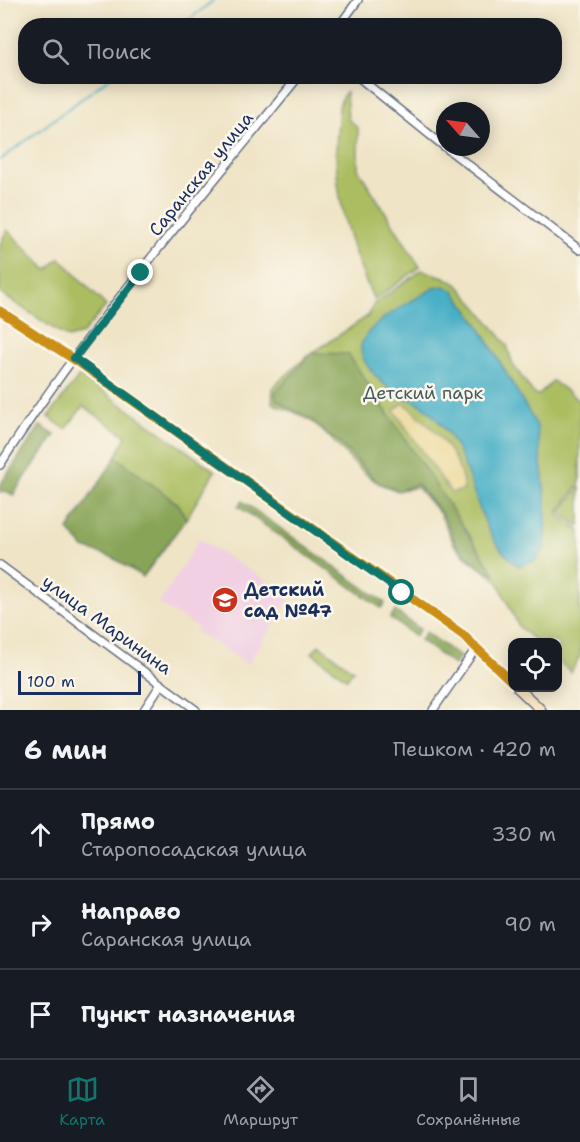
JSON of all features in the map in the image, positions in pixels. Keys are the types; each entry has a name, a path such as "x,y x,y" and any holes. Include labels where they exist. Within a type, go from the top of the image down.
{"main road":[{"path":"0,311 74,358 477,647 508,677"},
{"path":"523,692 541,710"}],"street":[{"path":"345,18 358,0"},
{"name":"Саранская улица","path":"0,465 74,358 292,84"},
{"path":"367,84 436,140"},
{"path":"457,156 580,250"},
{"name":"улица Маринина","path":"0,565 196,710"},
{"path":"433,710 477,647"},
{"path":"144,710 161,684"}],"shaded area":[{"name":"Детский сад №47","path":"199,539 291,596 248,664 195,631 197,627 159,604"}],"green space":[{"path":"346,92 348,119 358,128 358,169 420,267 374,300 356,257 339,191 336,145 339,106"},
{"path":"7,230 47,270 60,258 106,306 82,334 68,338 0,293 0,244"},
{"name":"Детский парк","path":"422,270 444,277 457,284 507,345 513,365 534,394 539,395 553,381 580,401 580,483 557,513 580,531 580,656 571,672 562,664 562,638 532,638 519,627 497,580 468,559 454,544 440,514 417,487 401,490 386,487 360,469 310,420 272,403 273,387 306,357 368,316 374,304"},
{"path":"312,353 348,354 495,574 479,567 456,544 444,517 417,484 398,491 377,482 337,440 328,436 314,422 276,400 275,393"},
{"path":"80,375 215,471 186,519 179,505 116,457 126,436 83,406 66,429 48,417"},
{"path":"40,426 55,435 13,495 6,491 0,492 0,485"},
{"path":"116,457 179,505 186,519 143,577 112,557 84,548 68,530"},
{"path":"580,487 580,527 560,512"},
{"path":"242,501 385,603 381,608 238,506"},
{"path":"395,611 420,629 415,636 390,618"},
{"path":"426,632 460,657 454,665 420,640"},
{"path":"319,645 353,670 347,679 312,653"}],"sand":[{"path":"404,403 434,431 451,452 462,477 464,490 451,493 394,410"}],"water":[{"path":"444,286 454,291 478,324 537,426 546,504 545,548 534,561 519,566 505,554 485,523 466,469 446,431 425,408 395,393 382,382 367,365 362,353 364,338 380,321 434,288"}],"waterway":[{"path":"191,18 214,0"},
{"path":"0,160 101,84"}],"transit line":[{"path":"0,311 84,366 463,635 508,678"}],"place":[{"name":"Детский сад №47","path":"225,600"}],"route":[{"path":"141,273 74,358 402,593"}]}
